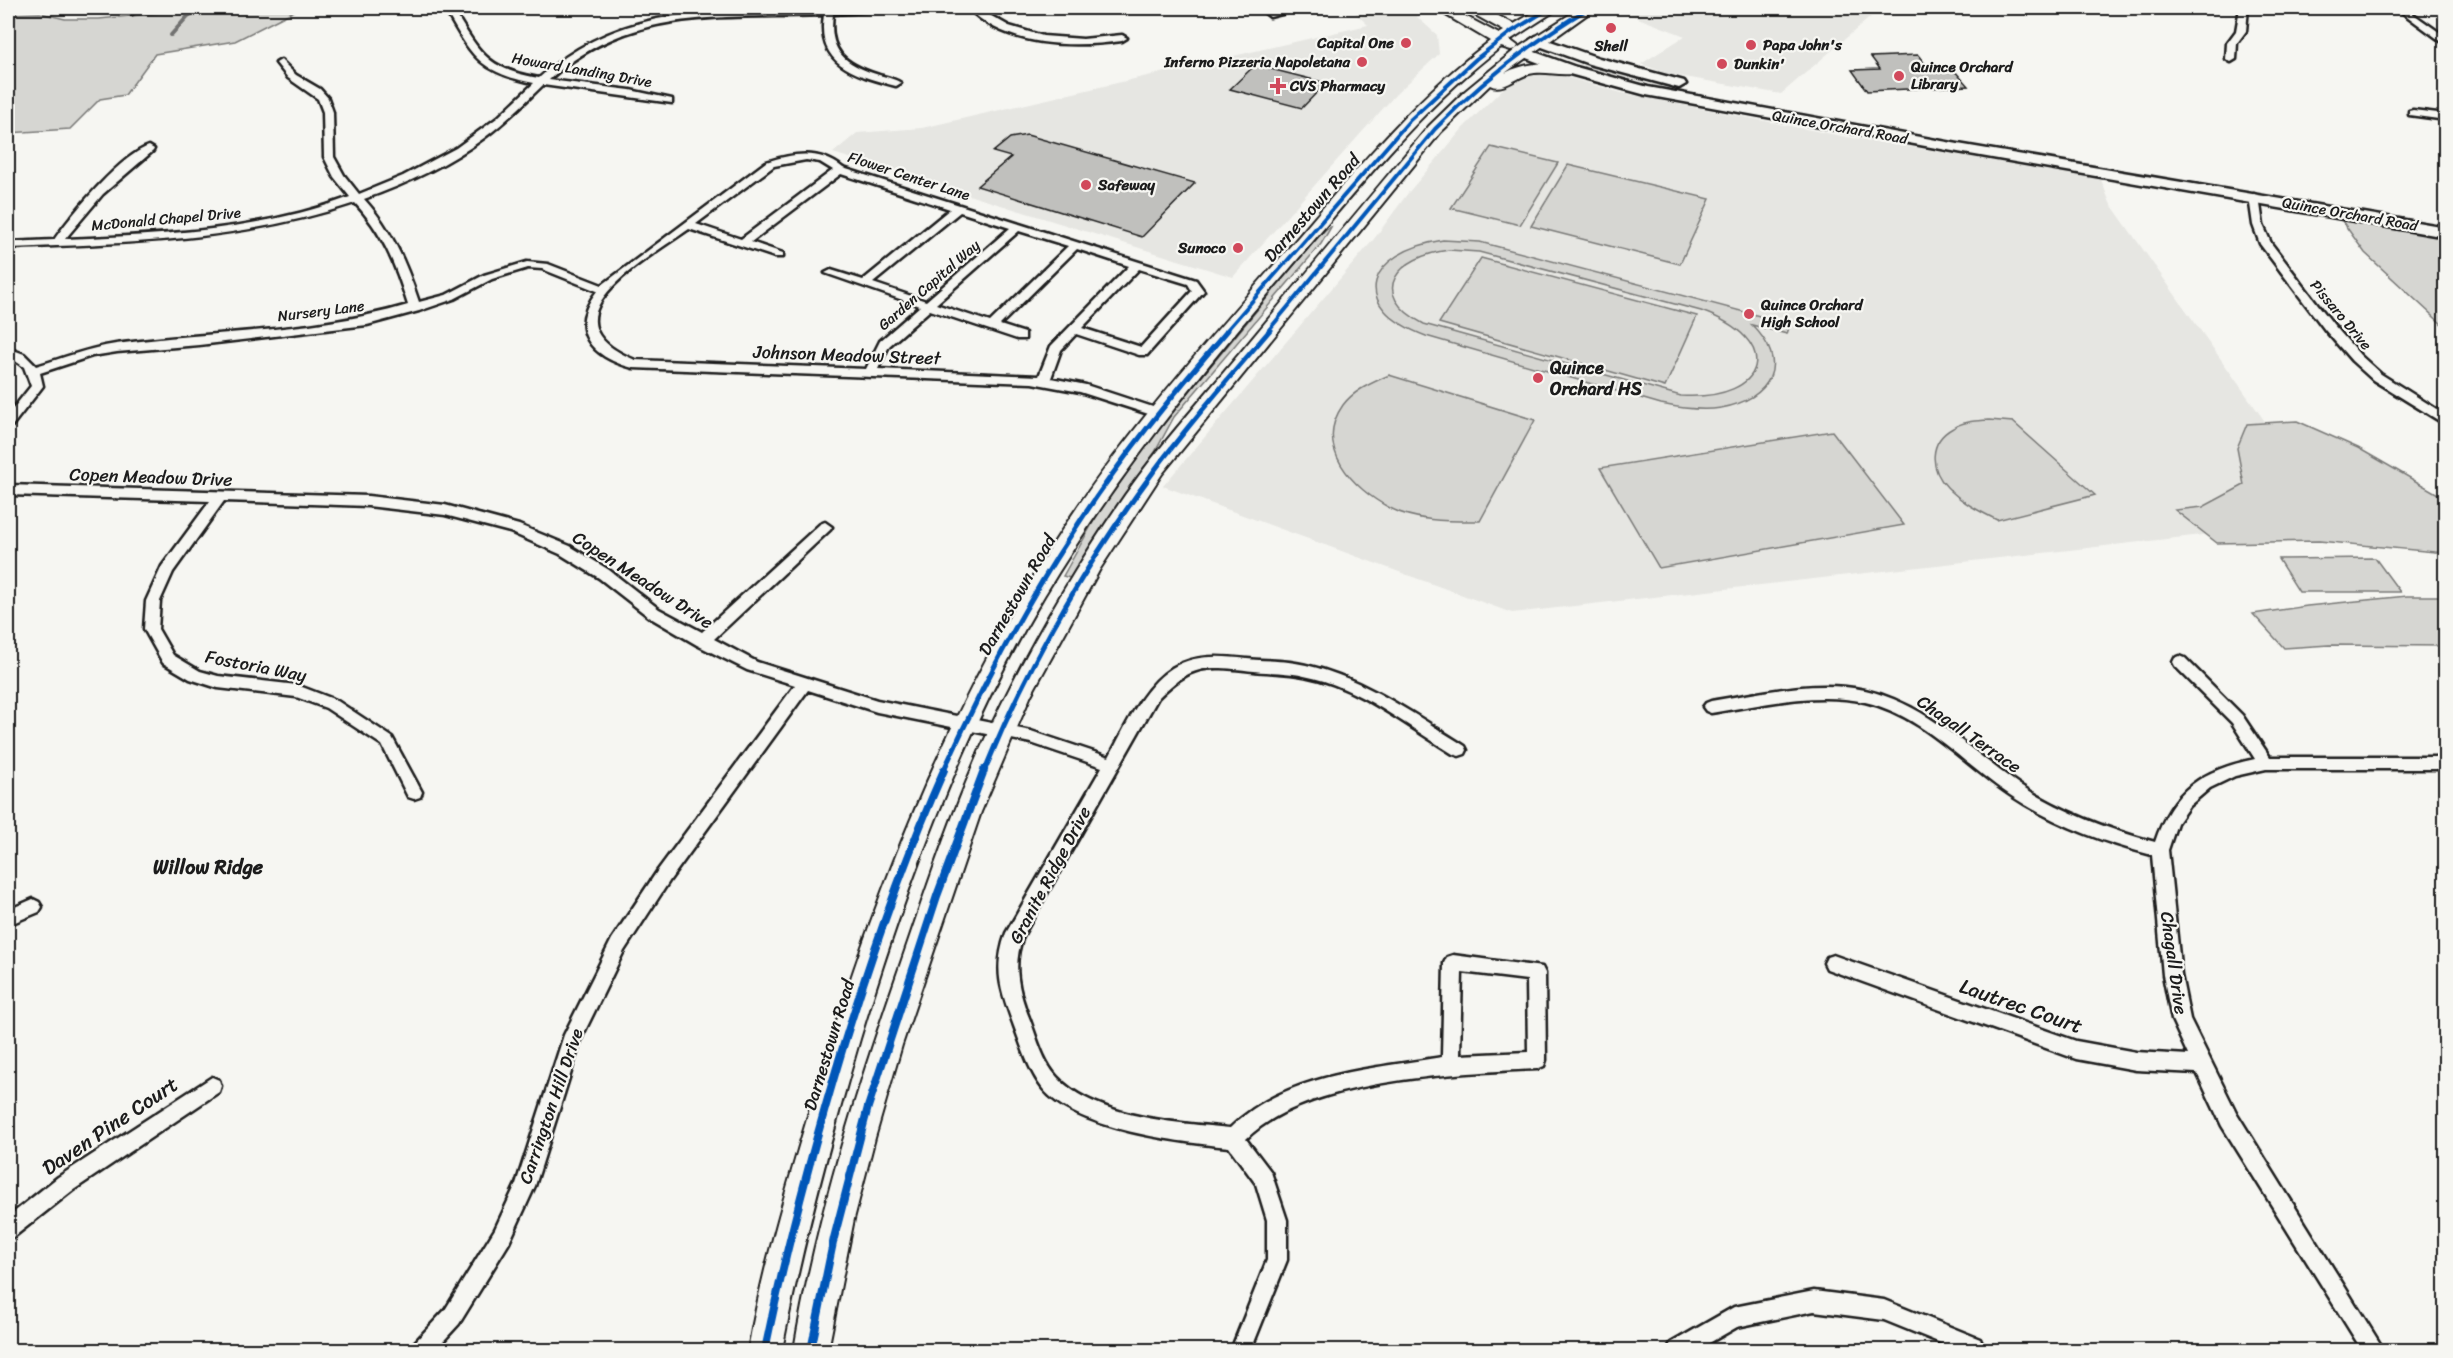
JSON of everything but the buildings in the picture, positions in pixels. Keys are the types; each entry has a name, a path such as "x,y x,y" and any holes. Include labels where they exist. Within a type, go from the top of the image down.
{"main road":[{"name":"Quince Orchard Road","path":"1441,8 1459,20 1506,35 1536,40"},
{"name":"Quince Orchard Road","path":"1473,8 1506,35 1521,51"},
{"name":"Darnestown Road","path":"765,1350 777,1290 811,1155 855,1006 902,869 964,723 1004,646 1070,534 1158,413 1401,128 1424,103 1474,59 1506,35 1550,8"},
{"path":"811,1350 842,1202 867,1111 939,890 1002,730 1059,620 1096,555 1155,469 1406,163 1469,94 1536,40 1589,8"},
{"path":"1459,20 1459,26 1471,40 1474,59"},
{"path":"1469,94 1492,86 1520,70 1556,68 1571,70"}],"street":[{"name":"Howard Landing Drive","path":"448,8 483,60 510,74 627,92 669,101"},
{"name":"McDonald Chapel Drive","path":"8,245 191,235 233,230 308,214 358,198 416,175 463,149 488,130 564,60 588,45 619,32 656,21 706,13 829,12 880,8"},
{"path":"972,8 999,26 1030,36 1073,43 1122,38"},
{"path":"1263,8 1270,14 1301,8"},
{"path":"2231,59 2232,43 2241,31 2244,8"},
{"path":"2400,8 2445,42"},
{"path":"829,12 826,36 838,58 852,68 896,83"},
{"name":"Quince Orchard Road","path":"1536,40 1594,61 1688,86 2049,154 2254,197"},
{"name":"Quince Orchard Road","path":"1521,51 1571,70 1646,91 1938,145 2445,231"},
{"path":"281,63 293,77 316,90 324,99 328,114 326,146 329,159 338,176 381,226 399,256 415,309"},
{"path":"2413,113 2445,117"},
{"path":"57,243 69,224 102,188 126,165 149,150"},
{"name":"Flower Center Lane","path":"602,289 770,164 796,157 810,157 832,162 839,170 1136,265"},
{"path":"743,243 839,170"},
{"name":"Pissaro Drive","path":"2254,197 2258,225 2266,244 2329,327 2356,358 2378,376 2445,421"},
{"path":"865,284 958,208"},
{"path":"688,225 779,255"},
{"name":"Garden Capital Way","path":"870,374 885,344 1017,227"},
{"path":"992,326 1075,245"},
{"name":"Nursery Lane","path":"33,370 90,353 117,348 199,342 368,321 450,297 488,277 527,265 544,266 602,289"},
{"path":"1044,380 1056,349 1073,329 1136,265 1192,282 1198,291 1143,352 1073,329"},
{"path":"831,273 1021,336"},
{"name":"Johnson Meadow Street","path":"602,289 590,313 587,328 592,339 603,350 633,364 1044,380 1082,388 1158,413"},
{"path":"8,352 22,356 36,375 37,386 8,423"},
{"name":"Copen Meadow Drive","path":"8,490 368,501 445,510 514,528 565,550 604,573 654,613 752,666 877,706 1031,737 1111,764"},
{"name":"Fostoria Way","path":"220,497 167,570 153,600 151,629 168,659 195,675 218,682 297,691 331,704 387,741 414,792"},
{"path":"702,641 825,527"},
{"name":"Granite Ridge Drive","path":"1234,1138 1169,1132 1080,1106 1052,1085 1030,1045 1017,1011 1006,962 1015,933 1111,764 1153,694 1170,676 1186,666 1213,661 1306,670 1346,684 1459,750"},
{"path":"2180,662 2237,719 2266,763"},
{"name":"Carrington Hill Drive","path":"421,1350 452,1317 502,1236 525,1186 573,1035 618,945 664,875 804,684"},
{"name":"Chagall Terrace","path":"1711,707 1805,693 1836,692 1881,701 1913,715 2015,790 2058,814 2085,827 2160,850"},
{"name":"Chagall Drive","path":"2374,1350 2229,1119 2181,1020 2172,975 2160,850 2170,821 2183,801 2204,783 2232,770 2266,763 2445,763"},
{"path":"8,918 33,907"},
{"path":"1241,1350 1277,1260 1277,1220 1264,1179 1234,1138 1253,1119 1276,1105 1334,1084 1451,1064 1537,1060 1536,973 1453,963 1451,1064"},
{"name":"Lautrec Court","path":"1833,963 2076,1050 2136,1062 2201,1064"},
{"name":"Daven Pine Court","path":"8,1229 65,1184 212,1086"},
{"path":"1678,1350 1734,1317 1814,1301 1884,1310 1973,1346"}],"shaded area":[{"path":"195,8 300,8 235,41 155,54 125,95 100,99 70,129 8,133 8,14 40,13 65,19 99,19"},
{"path":"1350,8 1417,8 1422,11 1417,17 1437,35 1439,54 1396,94 1233,277 833,153 857,133 922,128 1368,25"},
{"path":"1612,8 1881,8 1781,94 1668,74 1641,64 1685,36"},
{"name":"Quince Orchard High School","path":"1527,72 1549,72 1622,93 1847,137 2100,177 2110,203 2335,520 1512,613 1163,486 1374,239 1408,193 1464,127 1516,76"},
{"path":"1491,147 1558,163 1520,225 1451,208"},
{"path":"1568,165 1710,199 1680,264 1531,226"},
{"path":"2340,218 2445,237 2445,327 2365,253"},
{"path":"1331,227 1321,244 1174,417 1155,452 1070,578 1063,576 1100,510 1160,427 1311,245 1326,229"},
{"path":"1443,240 1480,242 1790,324 1787,334 1752,325 1764,339 1771,353 1773,366 1770,377 1763,388 1752,397 1714,409 1691,409 1661,404 1426,336 1401,324 1384,310 1376,296 1376,281 1383,268 1397,256 1417,246","holes":["1449,250 1479,252 1701,311 1728,323 1745,337 1754,352 1755,366 1748,379 1733,389 1711,395 1681,396 1424,324 1406,312 1396,300 1393,289 1395,278 1403,268 1415,260"]},
{"path":"1481,258 1697,316 1665,387 1439,323"},
{"path":"1389,375 1535,420 1480,521 1434,520 1400,513 1363,490 1341,465 1332,436 1335,421 1343,405 1358,391"},
{"path":"1989,420 2013,422 2095,495 1997,520 1964,502 1941,480 1935,463 1936,447 1945,433 1957,426"},
{"path":"2297,421 2358,448 2445,498 2445,553 2319,541 2217,543 2175,510 2203,507 2244,485 2237,448 2247,424"},
{"path":"1832,431 1904,525 1659,568 1600,468"},
{"path":"2375,558 2400,592 2299,592 2278,559"},
{"path":"2407,596 2445,596 2445,646 2329,645 2284,648 2253,614 2307,606"}],"waterway":[{"path":"171,35 188,16 201,8"}],"cycle path":[{"path":"765,1350 806,1175 881,930 934,792 964,725 997,659 1034,594 1098,494 1151,424 1206,355 1380,153 1410,120 1476,59 1511,32 1550,8"},
{"path":"811,1350 834,1238 859,1138 887,1045 937,896 1002,729 1072,595 1112,531 1155,469 1435,129 1470,94 1508,62 1589,8"}],"place":[{"name":"Shell","path":"1611,28"},
{"name":"Capital One","path":"1406,43"},
{"name":"Papa John's","path":"1751,45"},
{"name":"Inferno Pizzeria Napoletana","path":"1362,62"},
{"name":"Dunkin'","path":"1722,64"},
{"name":"Quince Orchard Library","path":"1899,76"},
{"name":"CVS Pharmacy","path":"1278,86"},
{"name":"Safeway","path":"1086,185"},
{"name":"Sunoco","path":"1238,248"},
{"name":"Quince Orchard High School","path":"1749,314"},
{"name":"Quince Orchard HS","path":"1538,378"}],"district":[{"name":"Willow Ridge","path":"208,867"}]}
